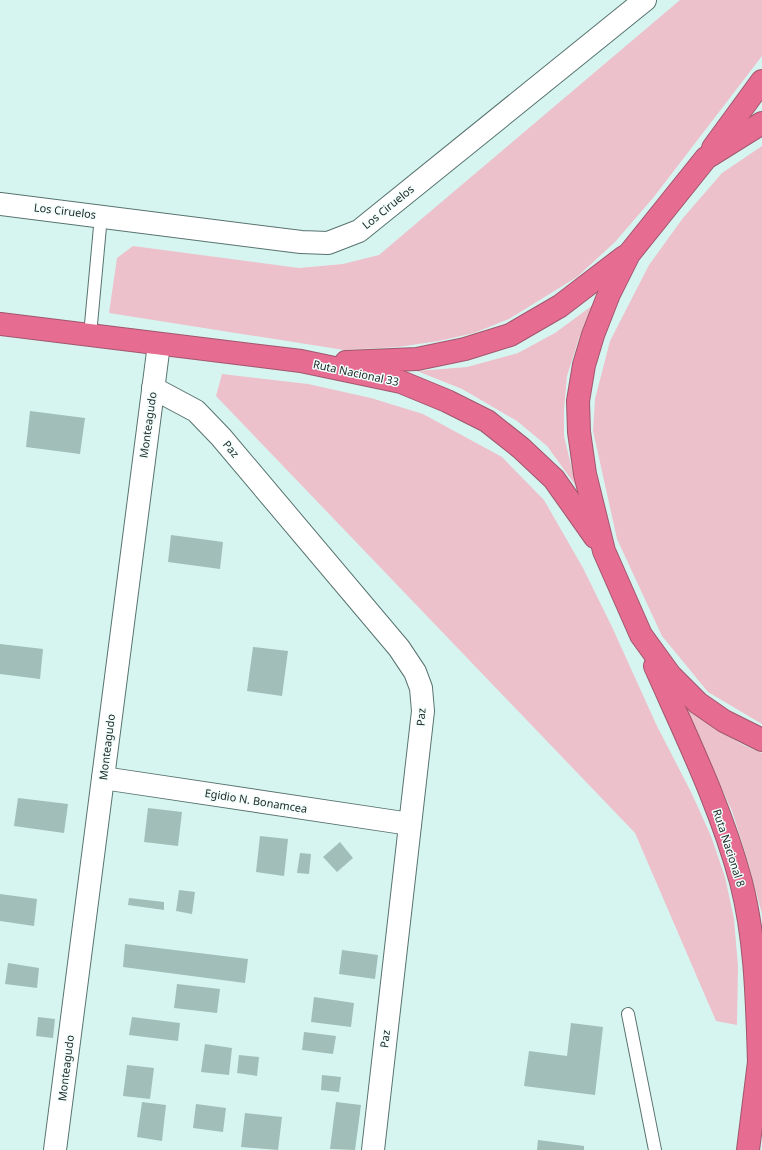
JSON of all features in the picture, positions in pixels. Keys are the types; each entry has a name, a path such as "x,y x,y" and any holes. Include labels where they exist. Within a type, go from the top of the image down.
{"highway":[{"path":"762,81 706,158 629,254 609,294 593,335 584,365 578,401 579,432 585,474 604,551 641,636 670,674 698,703 724,721 762,740"},
{"path":"706,158 762,123"},
{"name":"Ruta Nacional 33","path":"301,362 417,360 466,349 510,335 560,306 629,254"},
{"path":"0,324 301,362"},
{"name":"Ruta Nacional 33","path":"301,362 401,382 447,401 487,422 521,448 554,479 604,551"},
{"name":"Ruta Nacional 8","path":"641,636 706,781 726,834 741,882 752,941 760,1056 748,1150"}],"street":[{"name":"Los Ciruelos","path":"0,204 302,242 328,243 359,230 644,0"},
{"name":"Monteagudo","path":"56,1150 159,344"},
{"name":"Paz","path":"153,388 196,412 221,437 399,648 415,672 421,688 423,711 372,1150"},
{"name":"Egidio N. Bonamcea","path":"103,778 410,824"}],"lane":[{"path":"90,335 101,216"},
{"path":"628,1014 655,1150"}],"shaded area":[{"path":"680,0 762,0 762,56 653,198 615,242 577,277 509,319 474,333 439,341 398,347 344,350 109,313 117,258 133,246 299,268 343,264 379,255"},
{"path":"762,146 762,724 708,692 662,636 617,539 593,431 595,399 610,341 649,265 683,218 722,173"},
{"path":"593,305 579,338 567,376 564,409 564,436 576,486 547,446 517,421 462,389 417,371 467,367 518,353 555,333"},
{"path":"222,374 308,384 371,398 423,414 502,457 544,500 583,568 613,629 656,724 691,792 711,836 725,877 734,919 738,966 737,1025 716,1021 635,833 216,396"},
{"path":"683,704 731,738 762,753 762,914 747,858 732,811"}],"building":[{"path":"30,411 85,418 80,454 26,447"},
{"path":"171,535 223,542 220,569 168,562"},
{"path":"0,644 43,649 40,679 0,674"},
{"path":"253,647 288,651 282,696 247,691"},
{"path":"18,798 68,804 64,833 14,826"},
{"path":"148,808 182,812 178,846 144,842"},
{"path":"260,836 288,839 284,876 256,872"},
{"path":"340,842 353,858 337,872 323,857"},
{"path":"300,853 311,854 309,874 297,873"},
{"path":"179,890 195,892 192,914 176,911"},
{"path":"0,894 37,899 34,926 0,921"},
{"path":"129,898 164,902 164,910 128,905"},
{"path":"125,944 248,959 245,983 123,967"},
{"path":"342,950 378,955 375,979 339,974"},
{"path":"8,963 39,968 37,988 5,984"},
{"path":"177,984 220,989 217,1013 174,1008"},
{"path":"314,997 354,1003 351,1027 311,1022"},
{"path":"38,1017 55,1019 53,1038 36,1036"},
{"path":"132,1017 180,1023 178,1041 129,1035"},
{"path":"571,1023 603,1027 595,1095 524,1086 529,1051 567,1056"},
{"path":"304,1032 336,1036 333,1054 302,1050"},
{"path":"205,1044 232,1048 229,1075 201,1072"},
{"path":"239,1055 259,1057 257,1076 237,1073"},
{"path":"127,1065 154,1068 150,1099 123,1096"},
{"path":"322,1075 341,1077 339,1092 321,1090"},
{"path":"142,1102 166,1105 162,1141 137,1137"},
{"path":"336,1102 361,1105 355,1150 330,1149"},
{"path":"196,1104 226,1108 223,1132 193,1128"},
{"path":"245,1113 282,1117 278,1150 241,1147"},
{"path":"538,1140 584,1146 584,1150 537,1150"}]}
